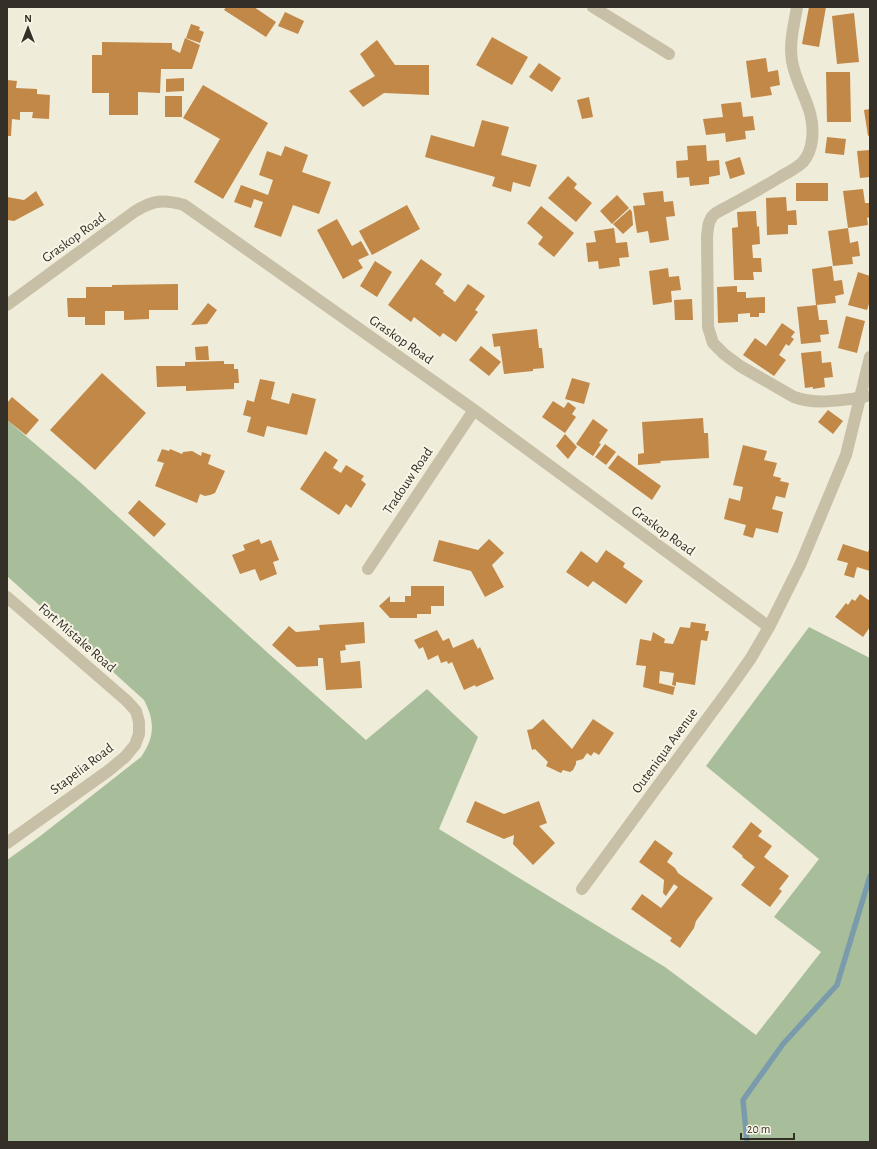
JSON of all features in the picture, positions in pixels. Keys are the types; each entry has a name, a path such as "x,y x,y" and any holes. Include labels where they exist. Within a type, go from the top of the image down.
{"street":[{"path":"593,7 670,54"},
{"path":"797,7 791,49 792,62 812,119 810,151 803,162 792,170 760,190 711,216 707,237 708,327 713,343 724,354 740,366 794,397 802,400 821,402 865,396"},
{"name":"Graskop Road","path":"7,305 146,205 160,201 174,202 184,205 474,410 768,627"},
{"name":"Outeniqua Avenue","path":"582,889 732,685 751,658 768,627 801,563 846,455 865,396 870,358"},
{"name":"Tradouw Road","path":"368,569 474,410"},
{"name":"Fort Mistake Road","path":"7,598 127,702"},
{"name":"Stapelia Road","path":"7,843 108,771 125,757 135,745 139,734 139,722 136,711 127,702"}],"green space":[{"path":"7,420 81,483 366,740 427,689 478,737 439,829 665,967 756,1035 821,952 774,917 819,859 706,766 809,627 870,658 870,1142 7,1142 7,860 39,837 141,757 149,743 152,722 144,700 7,576"}],"building":[{"path":"226,7 254,7 276,22 266,37 224,10"},
{"path":"809,7 826,7 819,47 802,44"},
{"path":"285,12 304,21 298,34 278,26"},
{"path":"854,13 859,62 837,64 832,16"},
{"path":"191,24 200,27 199,30 204,32 200,43 186,38"},
{"path":"492,37 528,57 512,85 476,65"},
{"path":"185,38 200,45 192,69 161,69 160,93 138,92 138,115 109,115 109,93 92,93 92,55 102,55 102,42 172,43 172,49 180,53"},
{"path":"377,40 395,65 429,65 429,95 384,93 363,107 349,91 375,76 360,54"},
{"path":"766,58 768,72 778,70 780,85 770,87 772,95 751,98 746,61"},
{"path":"539,63 561,78 552,92 529,77"},
{"path":"826,72 850,72 851,122 827,122"},
{"path":"184,78 184,91 166,92 166,79"},
{"path":"7,80 17,81 16,88 37,89 37,94 50,95 49,119 32,118 33,112 20,112 20,120 12,119 11,136 7,136"},
{"path":"203,85 268,123 223,199 194,182 220,139 183,118"},
{"path":"165,96 182,96 182,117 165,117"},
{"path":"589,97 593,117 582,119 577,100"},
{"path":"741,102 743,117 753,116 755,130 745,131 746,139 726,142 725,133 706,135 703,119 723,117 721,104"},
{"path":"870,109 870,135 868,136 864,110"},
{"path":"482,120 509,127 501,155 537,165 530,187 513,182 511,192 492,186 495,177 425,157 431,135 474,147"},
{"path":"827,137 846,139 844,155 825,153"},
{"path":"706,145 707,161 719,160 720,175 709,177 709,184 690,186 689,177 677,178 676,161 688,160 687,146"},
{"path":"285,146 308,155 302,172 331,182 319,214 293,205 281,237 254,227 263,202 254,199 251,208 234,202 241,185 268,195 273,180 259,175 267,151 281,156"},
{"path":"870,150 870,177 860,178 857,151"},
{"path":"740,157 745,174 730,179 725,162"},
{"path":"568,176 577,184 574,188 592,203 576,222 548,198"},
{"path":"796,183 828,183 828,201 796,201"},
{"path":"863,189 865,203 870,203 870,217 867,218 868,225 848,228 843,191"},
{"path":"36,191 44,205 14,221 7,220 7,197 24,200"},
{"path":"663,191 664,202 673,201 675,216 666,217 669,240 650,243 648,231 637,233 633,206 645,205 643,193"},
{"path":"617,195 629,208 612,224 600,211"},
{"path":"786,197 787,211 796,210 797,225 788,225 788,234 767,235 766,198"},
{"path":"407,205 420,229 372,255 359,231"},
{"path":"541,206 574,233 554,257 538,244 543,237 527,223"},
{"path":"630,209 632,212 633,225 623,234 613,224"},
{"path":"756,211 760,244 752,245 753,258 761,258 762,272 753,272 754,280 734,280 732,228 738,227 737,212"},
{"path":"337,219 352,246 361,241 369,255 358,260 363,268 343,279 317,230"},
{"path":"614,228 616,243 627,242 629,257 619,258 620,266 599,269 598,261 588,262 586,243 596,242 594,231"},
{"path":"848,228 850,243 858,241 860,256 852,257 853,264 833,266 828,231"},
{"path":"421,259 442,274 435,284 444,291 443,293 455,302 468,284 485,296 475,310 478,312 456,342 443,333 440,337 414,317 411,322 388,305"},
{"path":"375,261 392,272 377,297 360,286"},
{"path":"832,266 834,281 842,280 844,294 835,296 836,303 816,305 812,269"},
{"path":"668,268 669,277 679,276 681,290 671,291 672,302 653,305 649,271"},
{"path":"858,272 870,276 870,301 867,310 848,305"},
{"path":"178,284 178,310 149,310 149,319 124,320 124,311 105,311 105,325 85,325 85,317 68,317 67,298 86,298 86,287"},
{"path":"737,286 737,292 746,292 746,298 765,297 765,313 759,313 759,317 750,317 750,313 738,314 738,322 718,323 717,287"},
{"path":"692,299 693,320 675,320 674,300"},
{"path":"208,303 217,310 207,324 191,325"},
{"path":"817,305 819,320 827,320 829,334 820,335 821,342 801,344 797,307"},
{"path":"846,316 865,321 857,353 838,348"},
{"path":"782,323 795,332 791,337 794,339 789,346 786,344 779,355 786,360 774,376 743,355 755,338 766,346"},
{"path":"537,329 539,348 542,348 544,368 533,369 533,371 504,374 500,346 494,347 492,334"},
{"path":"208,346 209,360 196,360 195,347"},
{"path":"481,346 501,362 489,376 469,360"},
{"path":"821,351 822,363 831,362 833,377 824,378 825,387 813,389 813,387 805,388 801,353"},
{"path":"224,361 224,364 234,364 234,369 238,369 239,383 234,383 234,389 186,391 186,386 157,387 156,366 185,366 185,362"},
{"path":"102,373 146,413 95,470 50,430"},
{"path":"572,378 590,383 584,404 565,399"},
{"path":"260,379 275,382 271,399 289,404 292,393 316,399 307,435 267,426 264,437 247,432 251,417 243,415 247,400 254,402"},
{"path":"12,397 39,420 26,435 7,420 7,403"},
{"path":"553,401 564,408 568,402 576,408 572,414 576,417 565,433 542,417"},
{"path":"828,410 843,421 833,434 818,422"},
{"path":"703,418 704,433 708,433 709,458 660,461 661,463 638,465 638,454 644,453 642,422"},
{"path":"593,419 608,430 599,443 601,444 593,456 576,444"},
{"path":"565,434 577,447 568,459 556,446"},
{"path":"605,444 616,452 606,465 595,457"},
{"path":"743,445 767,451 764,460 777,463 773,476 781,478 780,481 789,483 785,498 776,496 772,509 783,512 778,533 756,528 753,538 743,535 746,525 724,519 729,498 740,501 743,487 733,485"},
{"path":"162,449 169,451 170,449 182,454 183,452 192,451 201,456 202,452 211,455 208,464 225,471 215,493 205,496 200,494 197,503 155,486 164,463 157,461"},
{"path":"325,451 338,460 333,468 341,473 346,465 364,476 361,480 366,484 351,508 346,504 339,515 300,489"},
{"path":"618,455 661,486 652,500 608,468"},
{"path":"139,500 166,524 154,537 128,513"},
{"path":"259,539 261,544 271,540 279,560 273,562 277,574 260,581 255,569 240,574 232,555 245,550 243,545"},
{"path":"489,539 504,553 492,565 504,587 485,597 471,571 433,561 439,540 478,550"},
{"path":"843,544 868,552 870,547 870,571 857,567 854,578 844,575 848,563 837,560"},
{"path":"606,550 625,563 623,567 643,581 626,604 593,581 588,587 566,572 581,551 597,563"},
{"path":"411,586 444,586 444,606 431,606 431,614 417,614 417,618 390,618 379,606 390,596 390,602 405,602 405,596 411,596"},
{"path":"860,594 870,601 870,627 863,637 835,617 846,603 848,605 852,599 855,601"},
{"path":"364,622 365,643 345,645 346,650 340,651 341,663 360,661 362,688 326,690 323,658 318,658 318,666 297,667 272,645 289,626 296,632 320,630 319,625"},
{"path":"691,622 706,624 705,631 709,631 707,641 701,640 695,685 676,682 676,686 672,685 674,673 660,671 659,683 675,687 673,695 643,687 646,666 636,665 640,639 651,641 653,632 665,639 664,643 673,644 680,627 690,628"},
{"path":"437,630 443,641 449,638 453,648 473,639 478,649 480,647 494,679 476,687 475,685 464,690 452,662 448,664 447,661 441,663 438,655 428,660 423,647 419,649 414,640"},
{"path":"543,719 572,749 593,719 614,733 599,755 594,752 591,756 587,753 583,759 576,761 573,770 570,772 563,770 561,773 546,766 548,762 535,749 532,750 527,730 532,729"},
{"path":"475,801 504,814 539,801 547,823 539,826 555,843 533,865 513,844 514,835 504,839 466,822"},
{"path":"751,822 762,831 758,836 772,846 764,857 789,876 779,889 782,891 770,907 741,885 755,867 732,847"},
{"path":"655,840 673,853 667,862 675,868 678,873 713,898 696,921 694,928 680,948 670,941 672,938 631,909 642,894 661,908 678,887 674,884 666,896 663,893 664,880 639,862"}],"waterway":[{"path":"747,1142 743,1100 783,1044 837,985 870,876"}]}
